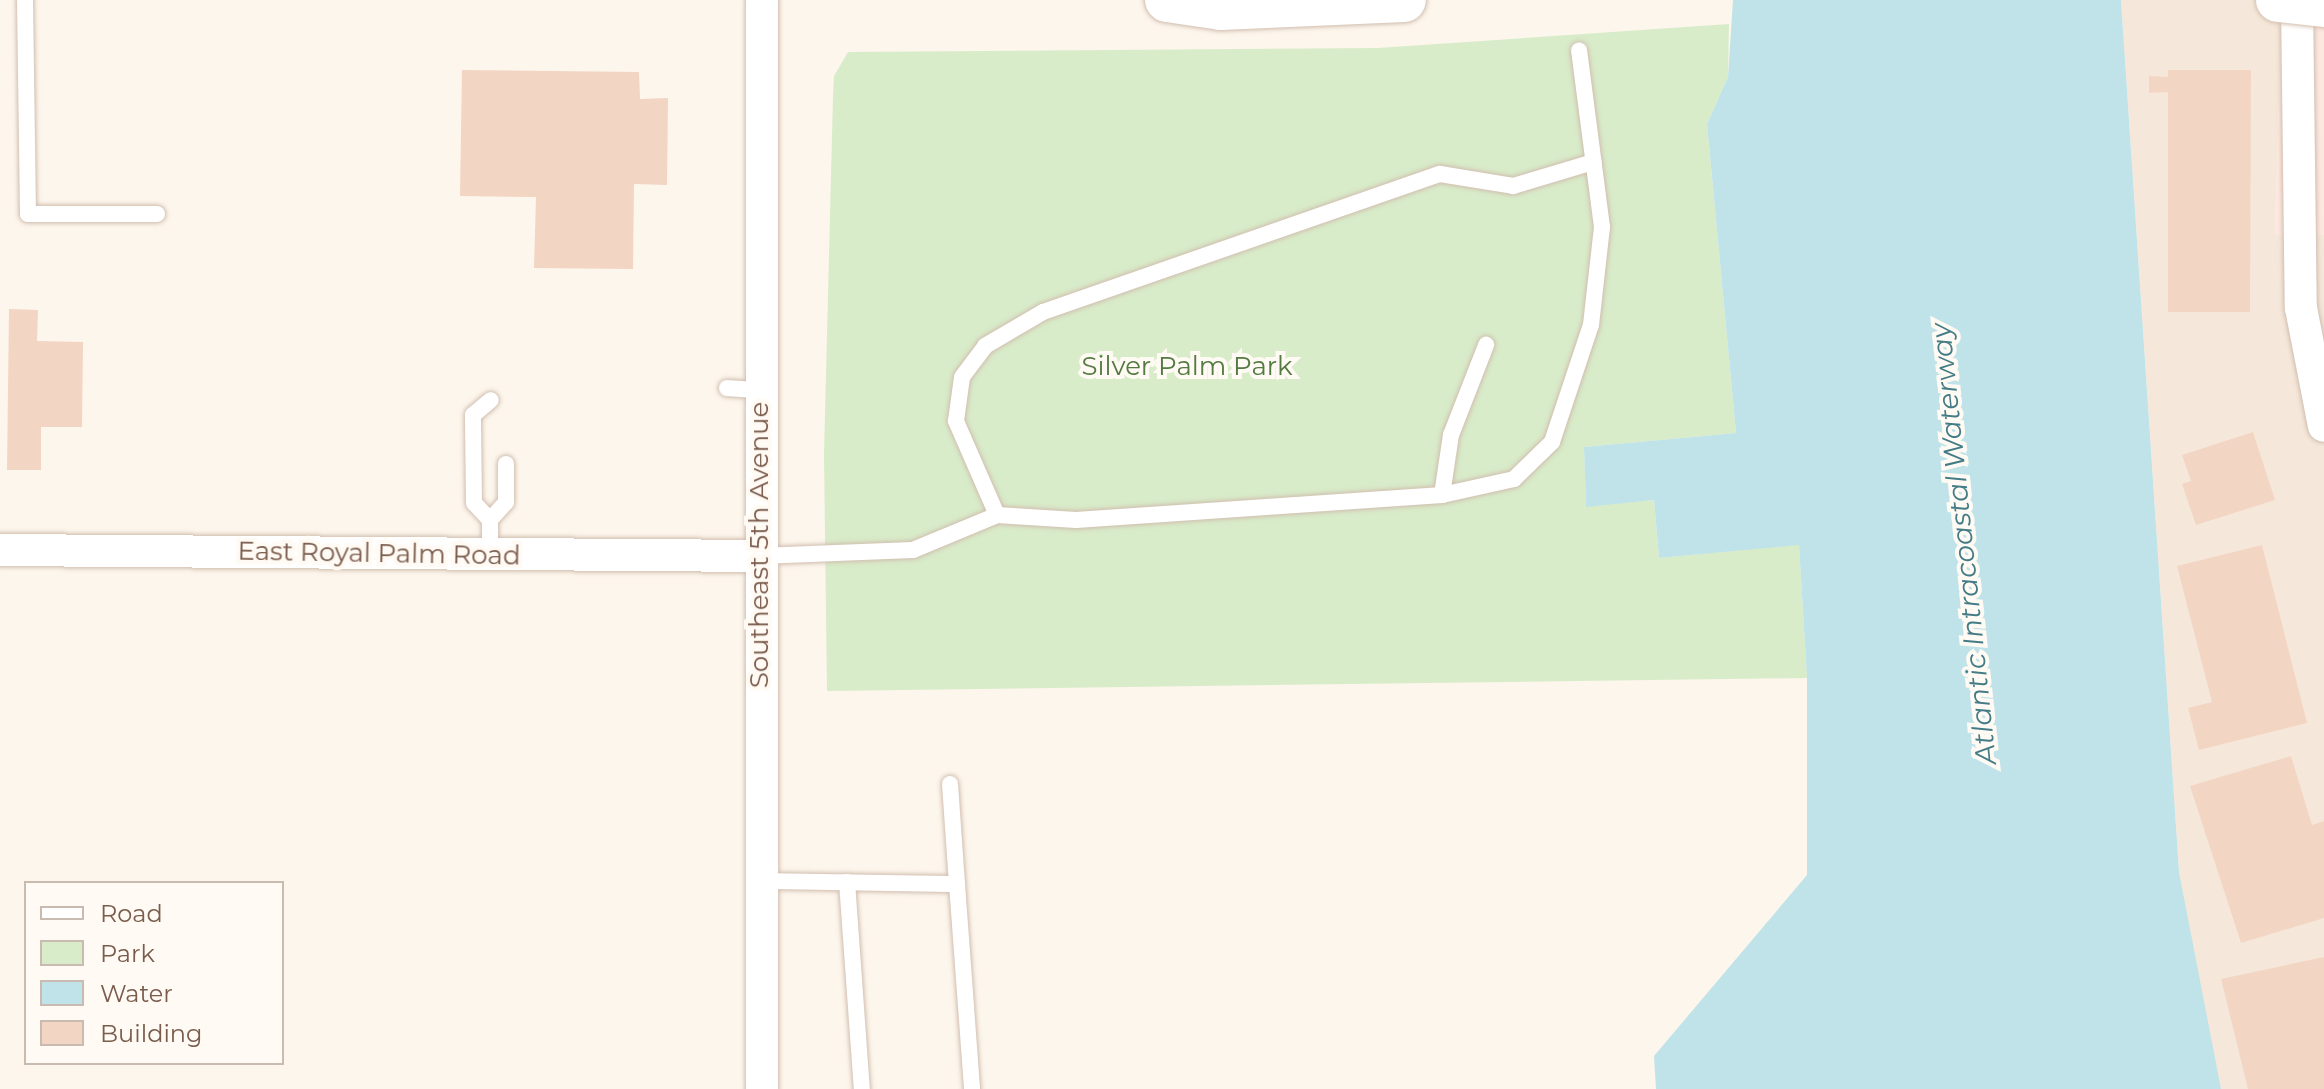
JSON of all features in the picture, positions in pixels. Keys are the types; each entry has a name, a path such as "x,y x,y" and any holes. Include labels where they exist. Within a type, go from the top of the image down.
{"main road":[{"path":"1167,0 1221,8 1404,0"},
{"path":"2278,0 2324,5"}],"street":[{"name":"Southeast 5th Avenue","path":"762,0 758,556 765,881 762,1089"},
{"path":"2297,0 2301,308 2324,426"},
{"name":"East Royal Palm Road","path":"0,550 758,556"}],"lane":[{"path":"25,0 28,214 157,214"},
{"path":"758,556 913,550 997,515 1076,520 1442,495 1514,479 1552,442 1591,325 1602,227 1579,50"},
{"path":"997,515 956,421 962,377 985,346 1031,319 1440,174 1513,186 1593,162"},
{"path":"1442,495 1451,435 1486,345"},
{"path":"727,388 759,390"},
{"path":"490,520 474,503 473,415 491,400"},
{"path":"490,555 490,520 506,502 506,464"},
{"path":"950,784 972,1089"},
{"path":"765,881 957,884"},
{"path":"847,882 862,1089"}],"shaded area":[{"path":"2121,0 2282,0 2275,235 2324,235 2324,1089 2221,1089 2212,1053 2179,872"},
{"path":"2282,0 2324,0 2324,235 2275,235"}],"green space":[{"name":"Silver Palm Park","path":"1729,24 1728,77 1707,124 1736,433 1584,447 1586,506 1654,500 1659,558 1799,544 1807,678 827,691 824,454 833,96 834,76 848,52 1378,48"}],"water":[{"name":"Atlantic Intracoastal Waterway","path":"1733,0 2121,0 2179,872 2221,1089 1656,1089 1654,1056 1807,875 1807,678 1799,545 1659,558 1654,500 1586,507 1584,447 1736,433 1707,124 1728,77"}],"building":[{"path":"462,70 639,72 640,99 668,98 667,185 634,184 633,269 534,268 536,197 460,196"},
{"path":"2168,70 2251,70 2250,312 2168,312 2168,92 2149,93 2149,76 2168,77"},
{"path":"9,309 38,310 37,341 83,342 82,427 41,427 41,470 7,470"},
{"path":"2253,432 2275,500 2196,525 2182,484 2191,481 2182,455"},
{"path":"2262,545 2307,723 2199,750 2188,708 2212,702 2177,566"},
{"path":"2291,756 2312,825 2324,821 2324,918 2241,943 2190,786"},
{"path":"2324,957 2324,1089 2248,1089 2221,979"}]}
